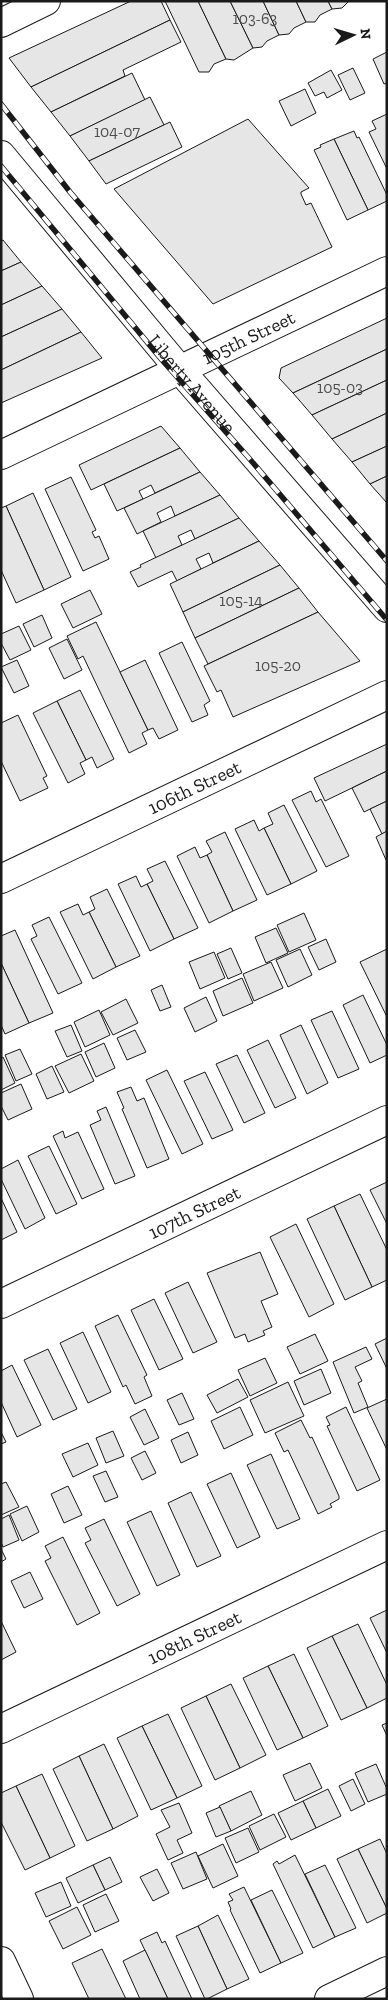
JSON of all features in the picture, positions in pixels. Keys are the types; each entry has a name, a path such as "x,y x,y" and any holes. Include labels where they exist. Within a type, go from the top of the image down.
{"street":[{"path":"1,23 46,1"},
{"name":"Liberty Avenue","path":"1,156 180,370 387,608"},
{"name":"105th Street","path":"1,455 387,271"},
{"name":"106th Street","path":"1,879 387,695"},
{"name":"107th Street","path":"1,1304 387,1120"},
{"name":"108th Street","path":"1,1729 387,1544"},
{"path":"1,1961 19,1999"},
{"path":"329,1999 387,1971"}],"building":[{"path":"131,1 161,1 170,20 31,87 9,58"},
{"path":"165,1 198,1 226,59 214,64 209,72 199,72"},
{"path":"198,1 230,1 253,48 234,60 226,59"},
{"path":"230,1 263,1 279,35 267,41 262,47 253,48"},
{"path":"263,1 296,1 306,22 294,28 289,34 279,35"},
{"path":"296,1 328,1 332,9 320,15 315,22 306,22"},
{"path":"328,1 349,1 342,8 332,9"},
{"path":"170,20 181,42 123,70 125,76 51,112 31,87"},
{"path":"387,52 387,83 384,84 373,59"},
{"path":"353,68 365,93 350,100 338,75"},
{"path":"331,70 342,90 327,98 324,92 315,96 308,83"},
{"path":"132,73 145,100 70,136 51,112"},
{"path":"305,89 316,113 291,126 279,101"},
{"path":"150,97 164,125 89,161 70,136"},
{"path":"387,114 387,169 369,132 376,129 372,121"},
{"path":"248,119 309,188 301,192 301,194 306,205 311,203 332,247 213,304 114,189"},
{"path":"170,122 182,147 106,184 89,161"},
{"path":"354,131 357,138 359,137 387,195 387,201 368,210 334,139"},
{"path":"334,139 368,210 347,220 314,150"},
{"path":"3,240 21,262 1,271 1,241"},
{"path":"21,262 42,286 1,305 1,271"},
{"path":"42,286 62,309 1,337 1,305"},
{"path":"62,309 81,332 1,370 1,337"},
{"path":"387,318 387,349 293,393 279,378 281,368"},
{"path":"81,332 102,358 1,403 1,370"},
{"path":"387,349 387,380 312,415 293,393"},
{"path":"387,380 387,413 332,439 312,415"},
{"path":"387,413 387,446 352,462 332,439"},
{"path":"161,426 180,448 91,490 79,465"},
{"path":"387,446 387,476 370,484 352,462"},
{"path":"180,448 200,472 155,493 151,485 139,491 143,499 117,511 104,484"},
{"path":"200,472 220,495 175,516 171,506 157,513 161,522 137,534 124,508"},
{"path":"387,476 387,503 370,484"},
{"path":"71,477 96,530 92,532 95,538 99,536 109,559 83,571 45,489"},
{"path":"33,493 71,577 44,590 6,506"},
{"path":"220,495 239,518 195,539 191,530 178,536 182,545 156,558 143,531"},
{"path":"6,506 44,590 16,603 1,570 1,508"},
{"path":"239,518 259,541 213,563 209,553 196,559 201,569 177,581 172,571 138,587 130,572 141,567 140,565"},
{"path":"259,541 280,565 183,612 170,584"},
{"path":"280,565 299,588 195,638 183,612"},
{"path":"299,588 318,612 208,664 195,638"},
{"path":"90,590 102,614 73,628 61,604"},
{"path":"318,612 360,661 233,717 221,690 217,692 204,666"},
{"path":"42,615 52,638 34,647 23,624"},
{"path":"96,622 148,730 142,733 147,744 129,753 83,656 78,659 67,636"},
{"path":"19,626 31,650 10,660 1,643 1,634"},
{"path":"67,639 82,670 64,679 49,648"},
{"path":"182,642 210,701 204,705 208,715 192,722 159,653"},
{"path":"17,660 29,686 14,693 1,667"},
{"path":"145,660 178,730 159,739 153,728 148,730 120,672"},
{"path":"80,690 114,759 97,768 92,757 86,760 57,701"},
{"path":"57,701 86,760 80,763 85,774 68,783 33,713"},
{"path":"18,715 47,776 43,778 48,788 20,801 1,761 1,723"},
{"path":"387,744 387,771 325,801 314,778"},
{"path":"387,771 387,801 364,812 352,788"},
{"path":"311,791 316,802 321,799 349,856 326,867 292,800"},
{"path":"387,801 387,831 382,834 370,809"},
{"path":"284,805 317,871 291,884 264,828 273,824 268,813"},
{"path":"254,820 259,831 264,828 291,884 267,895 235,829"},
{"path":"387,831 387,860 386,860 376,837"},
{"path":"225,832 257,900 233,911 207,855 212,852 206,841"},
{"path":"195,847 200,858 207,855 233,911 209,923 177,856"},
{"path":"165,861 198,928 174,939 147,884 153,881 147,869"},
{"path":"136,876 141,887 147,884 174,939 150,951 118,884"},
{"path":"107,889 140,956 116,967 89,912 95,909 90,897"},
{"path":"78,904 83,915 89,912 116,967 93,979 60,912"},
{"path":"304,913 316,940 289,952 277,925"},
{"path":"49,917 82,983 58,994 31,939 37,936 32,925"},
{"path":"276,928 288,953 266,963 255,937"},
{"path":"15,930 53,1013 29,1023 1,963 1,936"},
{"path":"326,939 336,962 319,970 308,947"},
{"path":"231,948 242,973 228,979 217,954"},
{"path":"300,949 312,975 288,987 276,960"},
{"path":"387,949 387,1017 360,962"},
{"path":"214,952 225,978 200,989 189,962"},
{"path":"271,962 283,988 254,1001 243,974"},
{"path":"1,963 29,1023 5,1034 1,1025"},
{"path":"242,978 253,1003 223,1016 213,991"},
{"path":"162,985 171,1007 160,1011 151,990"},
{"path":"363,995 387,1045 387,1055 370,1063 343,1005"},
{"path":"206,997 217,1021 195,1032 184,1008"},
{"path":"126,999 138,1023 113,1035 101,1012"},
{"path":"99,1010 110,1035 85,1047 74,1022"},
{"path":"332,1011 359,1069 338,1078 311,1020"},
{"path":"71,1025 82,1051 67,1057 55,1031"},
{"path":"301,1025 328,1083 307,1094 280,1035"},
{"path":"135,1030 146,1052 127,1060 117,1038"},
{"path":"268,1040 296,1098 275,1108 247,1050"},
{"path":"104,1043 115,1068 96,1077 85,1052"},
{"path":"20,1049 32,1074 16,1081 5,1055"},
{"path":"81,1054 94,1081 69,1093 55,1066"},
{"path":"237,1055 265,1113 244,1123 216,1064"},
{"path":"3,1057 15,1083 1,1090 1,1058"},
{"path":"52,1066 64,1092 47,1099 36,1074"},
{"path":"167,1070 203,1144 182,1154 146,1080"},
{"path":"205,1072 233,1130 212,1139 184,1081"},
{"path":"21,1084 32,1109 8,1120 1,1106 1,1093"},
{"path":"131,1087 137,1101 144,1098 169,1159 147,1168 122,1109 124,1108 117,1092"},
{"path":"106,1107 135,1176 115,1184 90,1125 101,1120 97,1111"},
{"path":"63,1131 65,1138 78,1132 104,1189 82,1199 53,1136"},
{"path":"49,1146 77,1204 56,1214 28,1156"},
{"path":"18,1160 45,1218 25,1229 1,1179 1,1169"},
{"path":"387,1182 387,1224 370,1190"},
{"path":"360,1194 387,1250 387,1280 372,1287 334,1206"},
{"path":"1,1198 17,1232 1,1240"},
{"path":"334,1206 372,1287 345,1300 307,1219"},
{"path":"296,1224 334,1304 309,1317 270,1237"},
{"path":"260,1252 278,1294 261,1301 272,1327 263,1331 265,1335 248,1342 245,1334 235,1338 207,1273"},
{"path":"188,1282 217,1342 193,1353 165,1293"},
{"path":"154,1299 183,1359 159,1370 131,1310"},
{"path":"118,1315 147,1375 144,1377 152,1396 135,1404 126,1385 123,1387 95,1326"},
{"path":"83,1332 111,1392 88,1403 60,1343"},
{"path":"315,1334 328,1361 300,1374 287,1347"},
{"path":"387,1338 387,1369 375,1344"},
{"path":"366,1347 372,1359 355,1367 362,1381 358,1383 368,1407 354,1413 333,1362"},
{"path":"48,1349 77,1409 53,1420 24,1360"},
{"path":"265,1358 277,1383 250,1396 238,1370"},
{"path":"12,1365 41,1425 17,1437 1,1402 1,1371"},
{"path":"321,1369 331,1393 304,1405 294,1381"},
{"path":"238,1379 248,1397 217,1413 207,1395"},
{"path":"288,1382 304,1416 265,1433 250,1400"},
{"path":"182,1393 194,1419 179,1425 167,1400"},
{"path":"387,1399 387,1450 367,1408"},
{"path":"240,1407 253,1435 224,1449 211,1421"},
{"path":"346,1407 380,1480 357,1491 327,1426 330,1425 326,1417"},
{"path":"145,1409 159,1438 144,1445 130,1417"},
{"path":"301,1420 310,1438 312,1437 339,1496 339,1499 330,1504 332,1507 318,1514 288,1450 284,1452 275,1433"},
{"path":"113,1431 124,1456 106,1463 96,1438"},
{"path":"1,1432 6,1442 1,1444"},
{"path":"188,1432 198,1455 181,1463 171,1440"},
{"path":"88,1443 98,1465 73,1477 62,1454"},
{"path":"145,1451 156,1473 142,1480 131,1458"},
{"path":"271,1454 300,1519 277,1529 247,1465"},
{"path":"106,1471 118,1497 105,1502 93,1476"},
{"path":"231,1473 260,1537 237,1548 207,1484"},
{"path":"6,1482 19,1507 1,1515 1,1484"},
{"path":"68,1486 82,1515 64,1523 51,1494"},
{"path":"191,1492 221,1556 197,1567 168,1503"},
{"path":"27,1506 39,1532 22,1541 10,1514"},
{"path":"151,1511 180,1575 157,1586 127,1522"},
{"path":"9,1515 19,1540 3,1547 1,1542 1,1519"},
{"path":"104,1519 140,1594 117,1606 85,1543 91,1540 85,1528"},
{"path":"63,1537 100,1613 77,1625 45,1561 51,1558 45,1546"},
{"path":"1,1549 6,1559 1,1562"},
{"path":"30,1572 43,1599 24,1608 11,1581"},
{"path":"387,1610 387,1653 370,1618"},
{"path":"1,1621 16,1652 1,1660"},
{"path":"358,1624 387,1685 387,1698 367,1708 332,1636"},
{"path":"332,1636 367,1708 341,1720 307,1648"},
{"path":"294,1654 328,1726 303,1738 268,1666"},
{"path":"268,1666 303,1738 277,1750 243,1678"},
{"path":"231,1684 266,1755 240,1768 206,1696"},
{"path":"206,1696 240,1768 215,1780 181,1708"},
{"path":"168,1714 202,1786 177,1798 142,1726"},
{"path":"387,1723 387,1736 382,1725"},
{"path":"142,1726 177,1798 151,1810 117,1738"},
{"path":"104,1744 138,1816 113,1829 79,1756"},
{"path":"79,1756 113,1829 87,1841 53,1769"},
{"path":"310,1763 322,1788 295,1801 283,1775"},
{"path":"376,1764 387,1789 387,1794 368,1802 355,1773"},
{"path":"42,1774 75,1846 50,1858 16,1786"},
{"path":"353,1779 365,1804 351,1811 339,1786"},
{"path":"16,1786 50,1858 25,1870 1,1822 1,1793"},
{"path":"328,1789 341,1816 316,1828 303,1801"},
{"path":"251,1791 262,1815 231,1831 219,1806"},
{"path":"303,1801 316,1828 291,1840 278,1813"},
{"path":"179,1803 192,1833 177,1840 183,1853 168,1860 156,1834 170,1827 161,1810"},
{"path":"220,1807 231,1831 216,1837 206,1813"},
{"path":"274,1814 286,1837 260,1850 249,1826"},
{"path":"248,1828 259,1852 236,1863 225,1838"},
{"path":"380,1839 387,1854 387,1909 358,1849"},
{"path":"223,1844 238,1876 213,1888 198,1856"},
{"path":"358,1849 387,1909 387,1913 367,1923 337,1859"},
{"path":"196,1852 207,1879 183,1889 171,1863"},
{"path":"295,1855 335,1937 313,1948 273,1864 277,1861 279,1864"},
{"path":"110,1857 122,1882 105,1890 93,1865"},
{"path":"93,1865 105,1890 78,1903 66,1878"},
{"path":"325,1865 356,1928 335,1937 305,1874"},
{"path":"157,1869 169,1893 153,1901 140,1877"},
{"path":"61,1882 71,1906 46,1917 35,1893"},
{"path":"244,1887 281,1963 260,1973 228,1902 233,1900 229,1894"},
{"path":"272,1890 303,1953 281,1963 251,1900"},
{"path":"106,1894 119,1921 95,1932 83,1905"},
{"path":"77,1907 91,1935 63,1949 49,1921"},
{"path":"218,1915 249,1979 227,1989 198,1926"},
{"path":"198,1926 227,1989 207,1999 205,1999 176,1936"},
{"path":"157,1932 162,1943 165,1941 192,1999 168,1999 140,1940"},
{"path":"102,1949 126,1999 89,1999 72,1963"},
{"path":"145,1950 168,1999 140,1999 123,1961"}],"railway":[{"path":"1,104 70,192 387,561"},
{"path":"1,166 162,360 248,457 387,620"}]}
